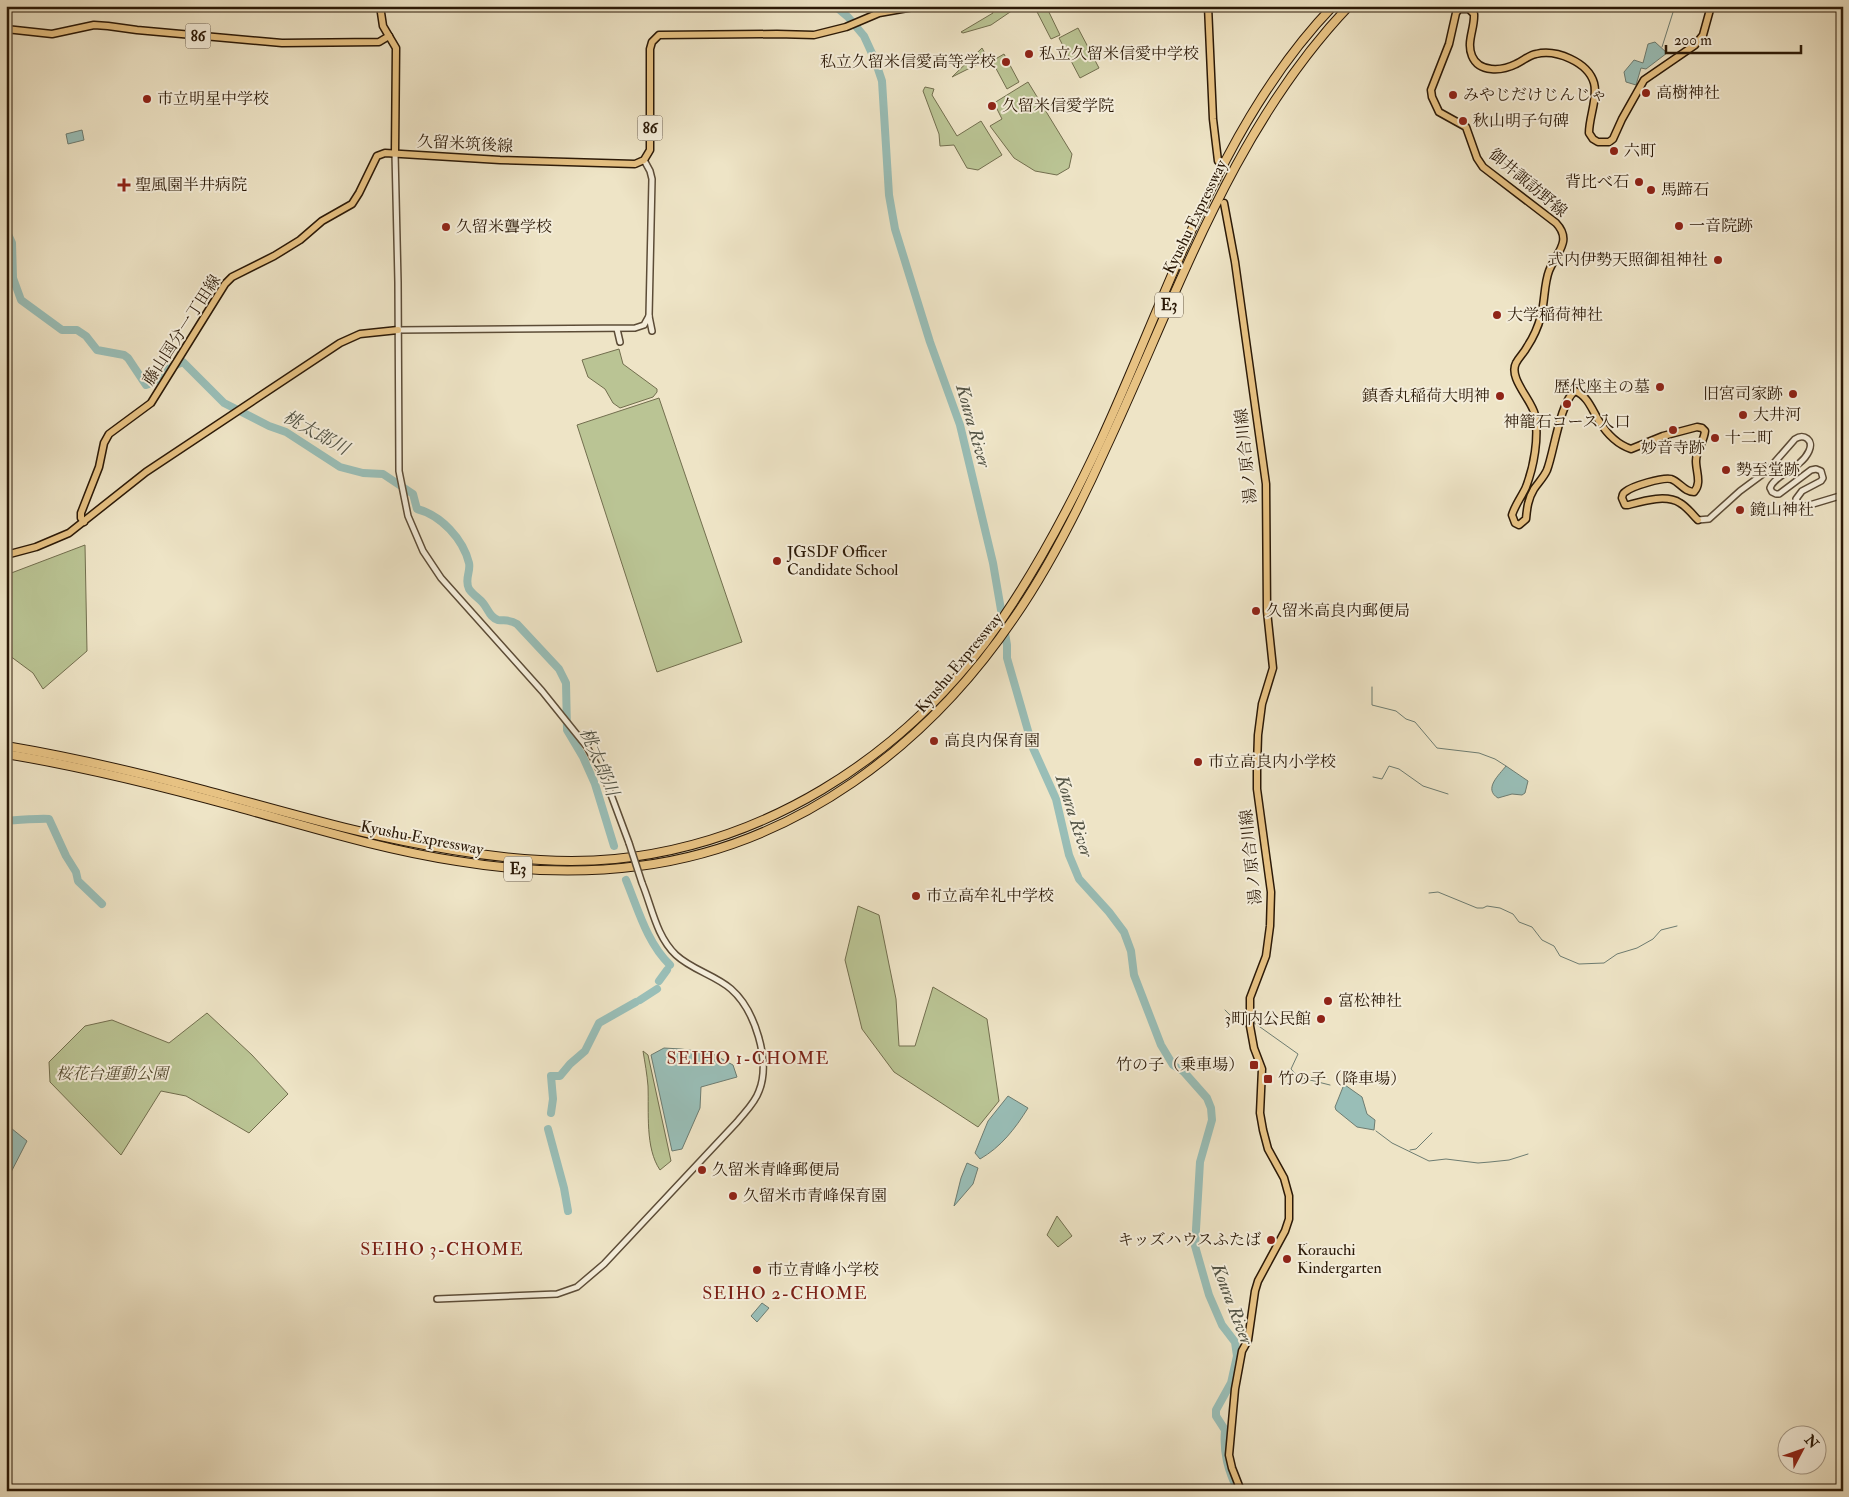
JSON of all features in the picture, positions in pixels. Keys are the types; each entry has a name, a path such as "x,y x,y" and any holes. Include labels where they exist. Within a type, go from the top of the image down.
{"highway":[{"name":"Kyushu Expressway","path":"6,746 89,762 426,846 521,858 554,860 611,859 678,848 715,839 746,828 818,794 866,762 920,716 971,661 1008,610 1046,547 1082,480 1189,238 1234,145 1288,60 1313,27 1333,6"},
{"name":"Kyushu Expressway","path":"6,754 126,779 353,839 433,857 511,868 556,871 643,866 680,859 719,848 786,822 824,802 847,788 895,752 927,723 978,666 1014,618 1054,552 1089,485 1122,415 1181,276 1242,152 1296,68 1321,35 1349,6"}],"main road":[{"path":"380,6 381,19 389,36"},
{"name":"86","path":"644,160 650,150 650,49 652,42 660,35 814,35 848,26 879,13 919,6"},
{"path":"1208,6 1213,119 1218,161"},
{"name":"御井諏訪野線","path":"1698,520 1673,499 1664,498 1628,505 1623,503 1622,498 1625,492 1632,488 1665,479 1675,481 1685,489 1694,492 1698,485 1697,451 1705,431 1697,427 1663,436 1631,449 1613,439 1598,420 1582,394 1575,391 1564,411 1546,472 1532,491 1528,502 1526,519 1519,525 1515,524 1512,514 1529,477 1536,446 1536,434 1535,415 1514,371 1538,325 1549,270 1563,245 1563,235 1561,228 1556,223 1483,167 1477,158 1466,127 1439,112 1433,102 1431,90 1449,44 1456,13 1459,9 1469,9 1474,14 1470,38 1472,55 1475,61 1487,69 1500,69 1515,64 1531,55 1546,53 1574,60 1584,68 1594,84 1589,133 1598,142 1609,142 1614,139 1622,119 1646,78 1695,45 1703,35 1712,6"},
{"name":"86","path":"6,29 52,34 94,25 282,43 379,42 389,36"},
{"name":"久留米筑後線","path":"389,36 396,48 395,153 500,160 616,164 635,164 644,160"},
{"name":"藤山国分一丁田線","path":"84,522 81,513 99,467 104,443 109,434 151,403 225,284 232,277 274,256 300,240 322,221 352,204 377,156 385,153 395,153"},
{"name":"湯ノ原合川線","path":"1224,203 1236,271 1266,484 1267,611 1273,668 1262,704 1258,735 1257,781 1270,892 1269,942 1266,956 1250,998 1250,1026 1254,1048 1262,1069 1260,1113 1263,1130 1268,1149 1284,1178 1289,1196 1288,1219 1285,1231 1256,1286 1252,1300 1248,1340 1242,1351 1235,1389 1229,1455 1241,1491"},
{"path":"6,555 70,533 146,472 351,337 368,332 398,330"}],"street":[{"path":"395,153 399,471 404,503 417,539 442,578 542,691 586,747 607,784 660,933 671,949 688,964 729,988 745,1007 752,1021 763,1056 764,1070 759,1092 754,1102 604,1264 585,1282 557,1294 437,1299"},
{"path":"644,160 652,179 649,316 652,331"},
{"path":"398,330 635,328 644,325 649,316"},
{"path":"617,329 620,342"},
{"path":"1698,520 1709,519 1740,491 1767,471 1795,439 1800,436 1808,439 1811,444 1810,450 1802,462 1772,484 1772,492 1780,494 1811,470 1816,469 1821,471 1823,478 1799,494 1796,499 1800,506 1803,508 1843,495"}],"green space":[{"path":"991,6 1014,6 1013,10 991,25 961,32 993,13"},
{"path":"1034,6 1046,6 1060,35 1051,39"},
{"path":"1078,28 1099,68 1080,78 1059,38"},
{"path":"982,48 988,59 952,77"},
{"path":"1004,54 1019,82 1007,89 992,61"},
{"path":"1028,82 1072,154 1069,168 1057,175 1035,171 1014,158 990,126 1002,119 994,103"},
{"path":"925,87 934,89 932,95 957,136 981,121 1002,155 978,170 967,168 954,145 940,146 939,134 923,91"},
{"path":"619,349 623,364 657,389 653,397 620,408 613,403 605,389 588,377 582,360"},
{"path":"659,398 742,642 657,672 577,425"},
{"path":"85,545 87,651 43,689 33,673 6,653 6,575"},
{"path":"858,906 879,915 896,999 899,1046 915,1046 933,987 987,1019 999,1101 978,1127 894,1072 862,1029 845,960"},
{"name":"桜花台運動公園","path":"207,1013 252,1055 288,1094 249,1133 186,1096 161,1091 121,1155 50,1082 49,1062 85,1026 112,1020 169,1043"},
{"path":"643,1051 648,1055 671,1161 660,1170 655,1161 650,1141 647,1073"},
{"path":"1057,1216 1072,1236 1058,1247 1047,1235"}],"water":[{"path":"1655,42 1667,53 1646,69 1641,68 1636,85 1626,82 1624,72 1634,60 1643,63 1648,44"},
{"path":"82,130 84,140 68,144 66,134"},
{"path":"1506,766 1528,781 1525,793 1522,795 1512,794 1498,798 1494,794 1492,786"},
{"path":"664,1048 711,1053 733,1065 737,1077 701,1087 700,1108 682,1149 672,1151 651,1055"},
{"path":"1345,1085 1362,1097 1367,1114 1375,1120 1374,1130 1357,1127 1336,1110 1335,1107"},
{"path":"1008,1096 1028,1108 1007,1137 995,1149 980,1159 975,1153 988,1121"},
{"path":"6,1124 27,1141 6,1182"},
{"path":"967,1163 978,1168 973,1184 954,1206 961,1178"},
{"path":"762,1303 769,1308 757,1322 751,1316"}],"waterway":[{"name":"Koura River","path":"835,6 848,17 864,36 882,81 889,195 895,229 930,342 960,425 993,563 1007,645 1007,658 1033,748 1056,799 1069,855 1079,879 1109,912 1124,932 1131,951 1134,975 1161,1045 1173,1065 1184,1072 1207,1098 1211,1108 1212,1120 1200,1162 1195,1246 1209,1295 1222,1325 1235,1342 1237,1356 1231,1383 1216,1410 1216,1416 1225,1430 1227,1461 1238,1491"},
{"path":"1662,47 1675,6"},
{"name":"桃太郎川","path":"6,230 12,243 13,278 21,300 62,330 77,330 86,336 97,350 124,355 146,385 152,383 171,367 183,362 224,403 269,426 286,432 340,467 363,473 383,474 413,494 417,509 426,512 450,529 462,545 469,563 467,582 469,589 483,603 493,617 517,624 559,669 566,683 567,730 583,757 595,784 614,846"},
{"path":"1372,687 1372,705 1396,711 1406,719 1415,722 1437,748 1479,753 1495,759 1506,766"},
{"path":"1373,777 1382,779 1389,766 1399,769 1423,786 1448,794"},
{"path":"6,821 49,819 66,856 76,872 78,881 102,904"},
{"name":"桃太郎川","path":"626,880 649,936 655,947 670,965"},
{"path":"1429,893 1438,892 1477,908 1487,906 1500,908 1513,914 1519,922 1532,927 1542,940 1554,946 1560,956 1579,964 1604,963 1617,954 1637,948 1653,939 1661,930 1677,926"},
{"name":"桃太郎川","path":"659,981 667,970"},
{"name":"桃太郎川","path":"640,1000 657,989"},
{"name":"桃太郎川","path":"551,1113 553,1099 551,1076 560,1076 585,1051 599,1023 636,1002"},
{"path":"1225,1010 1230,1015 1247,1020"},
{"path":"1253,1022 1298,1054 1291,1069 1298,1077 1330,1085"},
{"name":"桃太郎川","path":"548,1129 564,1188 568,1211"},
{"path":"1376,1131 1392,1143 1429,1161 1446,1159 1478,1163 1509,1160 1528,1154"},
{"path":"1410,1150 1416,1149 1432,1133"}],"tunnel":[{"path":"1218,161 1223,194"}],"place":[{"name":"私立久留米信愛中学校","path":"1029,54"},
{"name":"私立久留米信愛高等学校","path":"1006,62"},
{"name":"高樹神社","path":"1646,93"},
{"name":"みやじだけじんじゃ","path":"1453,95"},
{"name":"市立明星中学校","path":"147,99"},
{"name":"久留米信愛学院","path":"992,106"},
{"name":"秋山明子句碑","path":"1463,121"},
{"name":"六町","path":"1614,151"},
{"name":"背比べ石","path":"1639,182"},
{"name":"聖風園半井病院","path":"124,185"},
{"name":"馬蹄石","path":"1651,190"},
{"name":"一音院跡","path":"1679,226"},
{"name":"久留米聾学校","path":"446,227"},
{"name":"式内伊勢天照御祖神社","path":"1718,260"},
{"name":"大学稲荷神社","path":"1497,315"},
{"name":"歴代座主の墓","path":"1660,387"},
{"name":"旧宮司家跡","path":"1793,394"},
{"name":"鎮香丸稲荷大明神","path":"1500,396"},
{"name":"神籠石コース入口","path":"1567,404"},
{"name":"大井河","path":"1743,415"},
{"name":"妙音寺跡","path":"1673,430"},
{"name":"十二町","path":"1715,438"},
{"name":"勢至堂跡","path":"1726,470"},
{"name":"鏡山神社","path":"1740,510"},
{"name":"JGSDF Officer Candidate School","path":"777,561"},
{"name":"久留米高良内郵便局","path":"1256,611"},
{"name":"高良内保育園","path":"934,741"},
{"name":"市立高良内小学校","path":"1198,762"},
{"name":"市立高牟礼中学校","path":"916,896"},
{"name":"富松神社","path":"1328,1001"},
{"name":"3町内公民館","path":"1321,1019"},
{"name":"竹の子（乗車場）","path":"1254,1065"},
{"name":"竹の子（降車場）","path":"1268,1079"},
{"name":"久留米青峰郵便局","path":"702,1170"},
{"name":"久留米市青峰保育園","path":"733,1196"},
{"name":"キッズハウスふたば","path":"1271,1240"},
{"name":"Korauchi Kindergarten","path":"1287,1259"},
{"name":"市立青峰小学校","path":"757,1270"}],"district":[{"name":"SEIHO 1-CHOME","path":"748,1058"},
{"name":"SEIHO 3-CHOME","path":"442,1249"},
{"name":"SEIHO 2-CHOME","path":"785,1293"}]}
